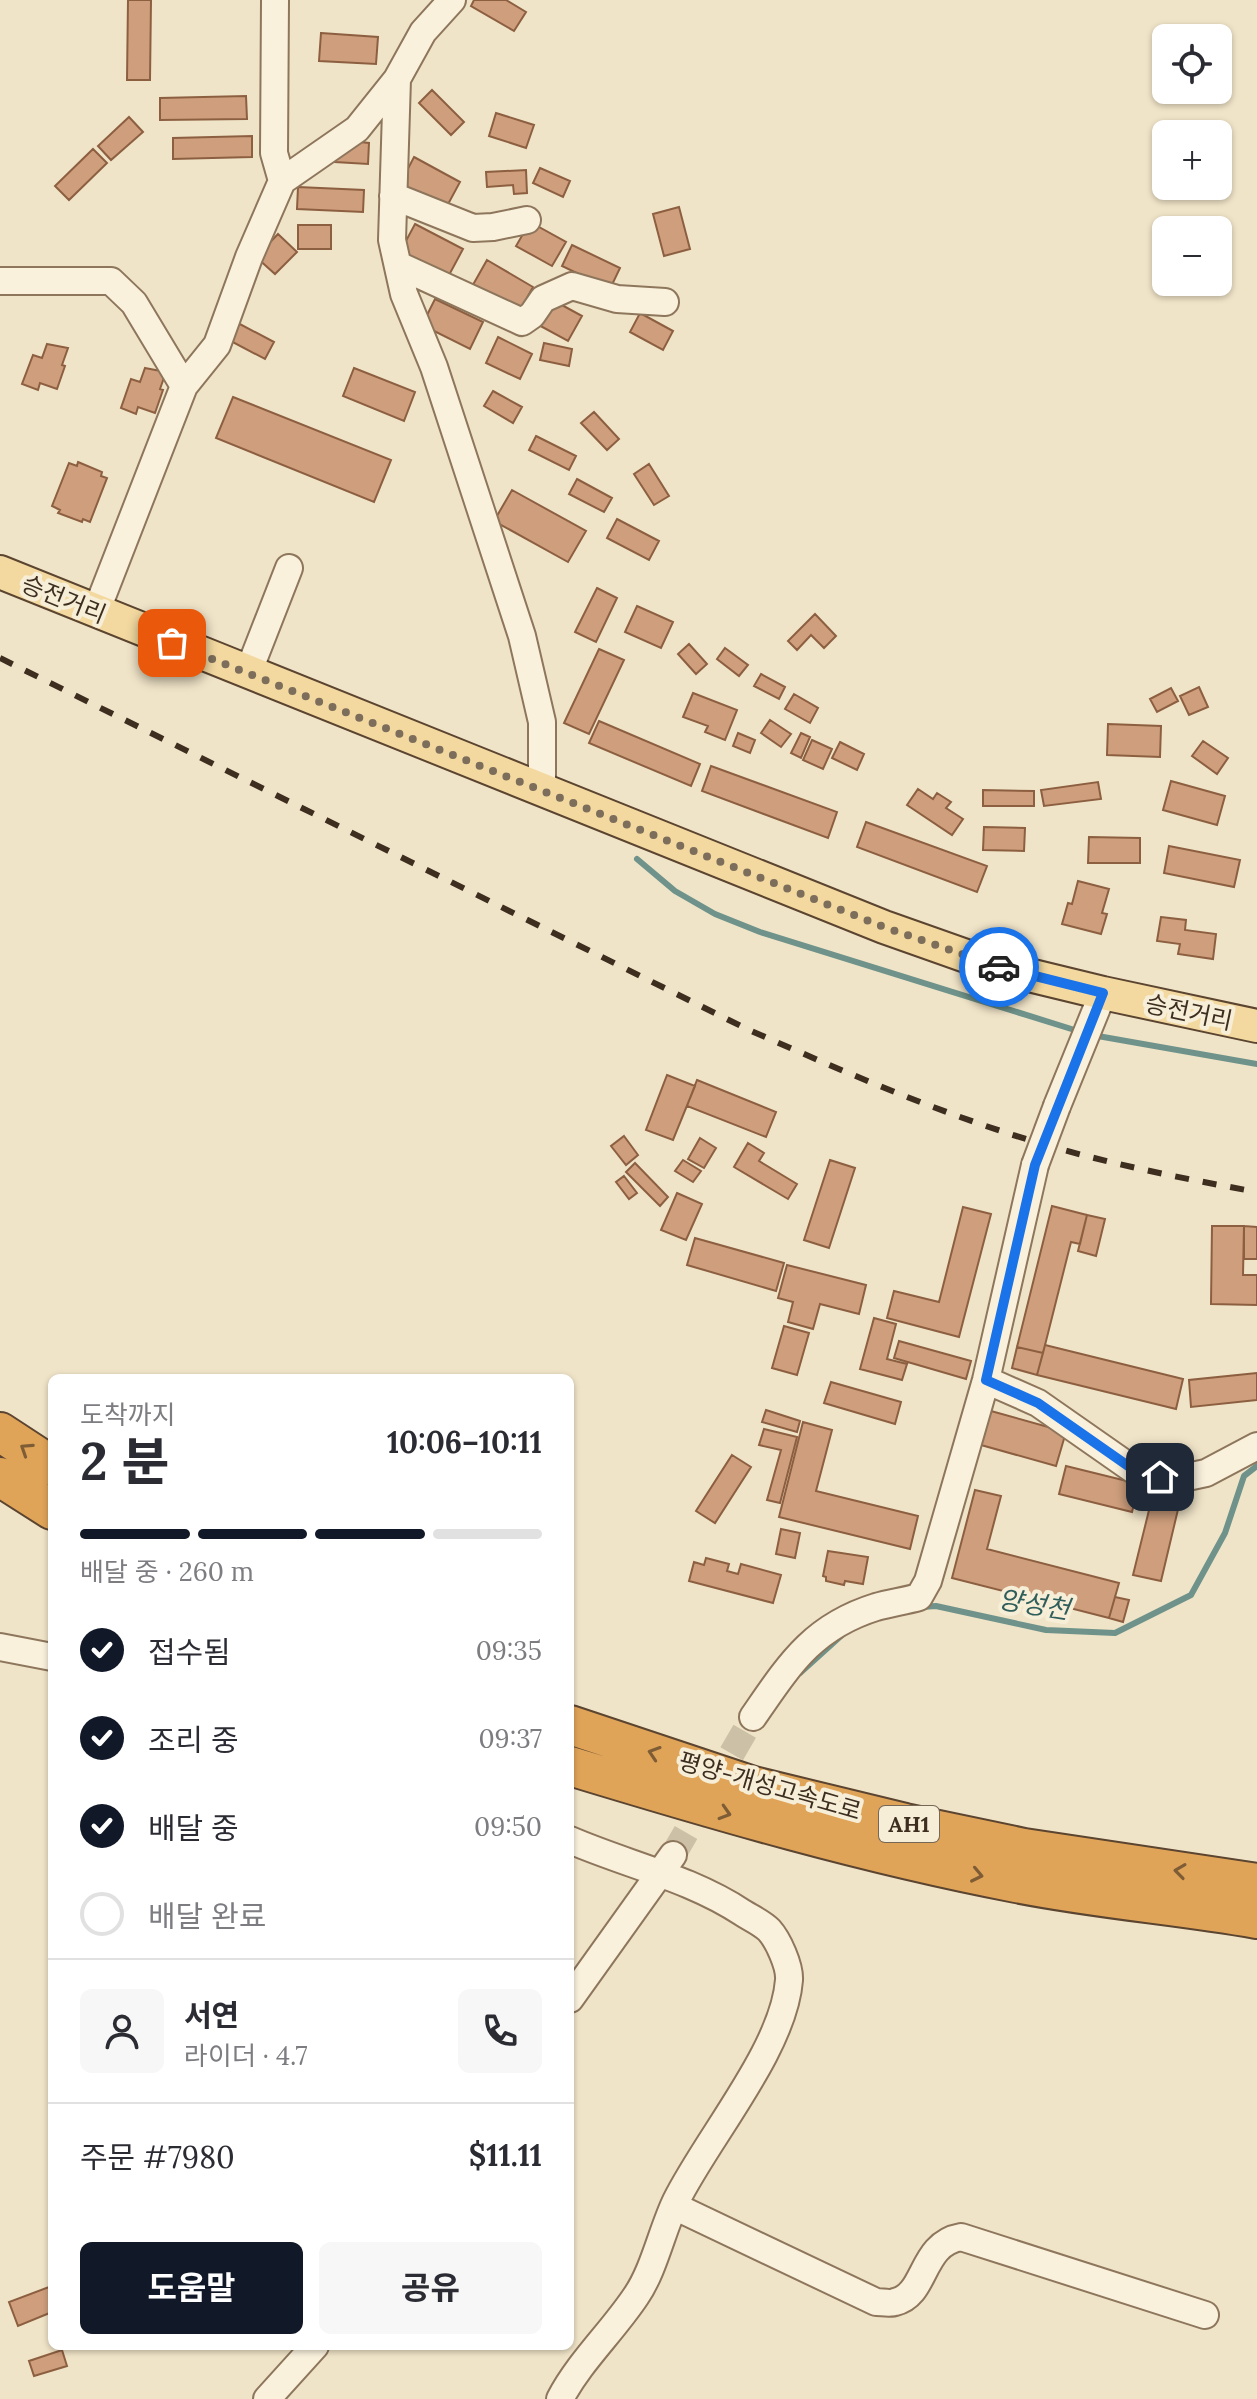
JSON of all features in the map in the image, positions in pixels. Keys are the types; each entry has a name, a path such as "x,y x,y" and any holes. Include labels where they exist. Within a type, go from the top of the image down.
{"highway":[{"path":"0,1432 48,1463"},
{"path":"0,1477 48,1507"},
{"name":"평양-개성고속도로","path":"574,1726 753,1786 905,1823 1024,1848 1257,1883"},
{"name":"평양-개성고속도로","path":"574,1767 741,1818 895,1858 1020,1884 1257,1919"}],"main road":[{"name":"승전거리","path":"0,572 884,927 1000,968 1093,1019 1257,1026"}],"street":[{"path":"275,0 274,153 282,181"},
{"path":"96,612 184,386 217,345 249,257 282,181 357,129 397,79 423,32 452,0"},
{"path":"397,79 392,240 404,294 434,367 522,636 542,722 542,791"},
{"path":"393,196 473,228 527,220"},
{"path":"398,265 522,322 532,315 543,299 572,286 617,299 665,302"},
{"path":"0,281 111,281 134,303 184,386"},
{"path":"248,673 289,568"},
{"path":"753,1717 796,1657 821,1633 876,1607 919,1597 928,1581 986,1380 1035,1165 1093,1019"},
{"path":"986,1380 1038,1403 1141,1475 1178,1479 1206,1473 1257,1446"},
{"path":"0,1647 48,1656"},
{"path":"560,2399 572,2377 637,2294 674,2206 769,2042 781,2017 790,1977 782,1954 768,1930 667,1864 606,1856 574,1842"},
{"path":"574,1993 667,1864"},
{"path":"674,2206 876,2302 897,2302 911,2292 936,2249 948,2239 961,2237 1205,2315"},
{"path":"267,2399 312,2350"}],"building":[{"path":"128,0 151,0 150,80 127,80"},
{"path":"474,0 506,0 526,12 514,31 471,6"},
{"path":"321,33 378,37 376,64 319,61"},
{"path":"432,90 464,122 451,135 419,103"},
{"path":"246,96 247,119 160,120 160,98"},
{"path":"496,113 534,125 526,148 489,136"},
{"path":"129,117 143,132 111,160 98,146"},
{"path":"252,136 252,157 173,159 173,138"},
{"path":"351,141 369,143 368,164 335,162 336,145"},
{"path":"93,149 107,163 69,200 55,186"},
{"path":"414,157 460,182 446,208 400,184"},
{"path":"540,168 570,181 563,197 533,183"},
{"path":"526,170 527,193 514,194 513,185 487,187 486,172"},
{"path":"298,187 364,190 363,212 297,209"},
{"path":"679,207 690,249 664,256 653,214"},
{"path":"530,222 566,242 552,266 516,246"},
{"path":"415,224 463,249 448,277 400,252"},
{"path":"298,225 331,225 331,249 298,249"},
{"path":"278,234 297,252 275,274 256,257"},
{"path":"572,245 620,268 610,289 562,266"},
{"path":"487,260 533,287 517,316 470,290"},
{"path":"549,298 582,316 568,341 535,323"},
{"path":"435,299 483,322 470,349 422,325"},
{"path":"640,313 673,331 663,350 630,332"},
{"path":"236,322 274,342 265,359 227,339"},
{"path":"498,337 532,354 520,379 486,363"},
{"path":"544,343 572,349 569,366 540,360"},
{"path":"47,344 68,348 57,389 40,383 38,390 22,384 33,355 42,358"},
{"path":"145,368 166,372 160,389 163,390 155,413 138,407 136,414 121,408 131,379 140,382"},
{"path":"354,368 415,392 404,421 343,396"},
{"path":"493,391 522,407 513,423 484,406"},
{"path":"233,397 391,460 374,502 216,438"},
{"path":"594,412 619,439 607,450 581,423"},
{"path":"536,436 576,456 569,470 529,450"},
{"path":"78,462 102,472 101,476 107,478 90,522 58,513 60,510 52,506 69,463 77,466"},
{"path":"649,464 669,496 654,505 634,474"},
{"path":"577,479 612,498 604,512 569,494"},
{"path":"512,490 586,531 568,562 494,521"},
{"path":"617,519 659,541 649,560 607,538"},
{"path":"597,588 617,598 596,642 575,632"},
{"path":"637,606 673,622 661,648 625,632"},
{"path":"815,614 836,636 824,648 811,635 797,650 788,641"},
{"path":"689,644 707,664 696,674 678,654"},
{"path":"725,648 748,665 739,676 717,659"},
{"path":"599,649 624,660 589,734 564,723"},
{"path":"761,674 785,687 779,699 754,686"},
{"path":"1199,687 1208,707 1189,715 1180,696"},
{"path":"1171,688 1178,701 1157,712 1150,699"},
{"path":"693,693 737,710 725,740 705,732 708,726 683,717"},
{"path":"794,694 818,708 810,723 785,709"},
{"path":"770,720 791,734 781,747 761,733"},
{"path":"599,721 700,764 691,786 589,743"},
{"path":"1108,724 1161,726 1160,757 1107,755"},
{"path":"738,733 755,740 750,753 733,746"},
{"path":"801,733 810,737 801,758 791,753"},
{"path":"812,740 832,749 823,769 803,760"},
{"path":"1203,741 1228,758 1217,774 1192,756"},
{"path":"840,742 864,754 857,770 832,758"},
{"path":"711,766 837,812 828,838 702,791"},
{"path":"1171,781 1225,796 1217,825 1163,810"},
{"path":"1098,782 1101,799 1044,806 1041,790"},
{"path":"918,789 933,799 937,793 951,802 946,808 963,819 952,835 907,805"},
{"path":"983,790 1034,791 1034,806 983,806"},
{"path":"866,822 987,866 977,892 857,847"},
{"path":"984,827 1025,828 1024,851 983,850"},
{"path":"1089,837 1140,838 1140,863 1088,863"},
{"path":"1169,846 1240,860 1234,887 1164,873"},
{"path":"1078,881 1109,889 1102,913 1107,914 1101,934 1062,924"},
{"path":"1161,917 1186,920 1185,930 1216,934 1213,959 1178,954 1180,944 1157,941"},
{"path":"667,1075 695,1086 673,1140 646,1130"},
{"path":"697,1080 776,1112 766,1137 687,1106"},
{"path":"624,1136 638,1155 626,1165 611,1146"},
{"path":"700,1138 716,1148 704,1168 688,1159"},
{"path":"748,1143 764,1153 759,1161 797,1184 788,1199 734,1167"},
{"path":"683,1160 701,1171 693,1182 675,1171"},
{"path":"830,1160 855,1168 829,1248 804,1240"},
{"path":"635,1163 668,1197 660,1206 626,1172"},
{"path":"624,1176 637,1193 629,1199 616,1182"},
{"path":"677,1193 702,1204 686,1240 661,1230"},
{"path":"1052,1206 1087,1215 1080,1244 1071,1242 1043,1353 1017,1347"},
{"path":"963,1207 991,1214 959,1337 887,1318 894,1291 939,1302"},
{"path":"1087,1215 1105,1219 1096,1256 1078,1251"},
{"path":"1212,1226 1244,1226 1243,1275 1257,1275 1257,1305 1211,1304"},
{"path":"1244,1226 1257,1227 1257,1259 1244,1259"},
{"path":"695,1238 784,1263 776,1291 687,1265"},
{"path":"787,1265 866,1285 859,1314 820,1304 813,1329 788,1322 793,1302 778,1298"},
{"path":"874,1318 896,1324 887,1359 907,1364 902,1380 860,1369"},
{"path":"784,1326 809,1333 797,1375 772,1368"},
{"path":"899,1341 971,1361 966,1379 894,1358"},
{"path":"1045,1345 1183,1379 1176,1409 1037,1375"},
{"path":"1017,1347 1043,1353 1037,1375 1012,1368"},
{"path":"1257,1373 1257,1400 1191,1407 1189,1380"},
{"path":"831,1382 901,1402 895,1424 824,1403"},
{"path":"766,1410 800,1421 797,1432 762,1422"},
{"path":"991,1411 1066,1432 1056,1466 981,1445"},
{"path":"803,1422 832,1430 816,1491 918,1516 910,1549 779,1517"},
{"path":"764,1429 797,1437 780,1503 767,1500 781,1450 759,1445"},
{"path":"732,1455 751,1467 715,1523 696,1511"},
{"path":"1066,1466 1139,1484 1132,1512 1059,1494"},
{"path":"975,1490 1001,1496 987,1549 1119,1583 1109,1618 952,1578"},
{"path":"1153,1494 1180,1501 1161,1581 1133,1575"},
{"path":"781,1529 800,1533 795,1558 776,1554"},
{"path":"828,1551 868,1557 863,1584 845,1581 844,1585 826,1581 823,1576"},
{"path":"706,1558 729,1564 727,1571 738,1574 741,1564 781,1575 773,1603 689,1581 694,1562 704,1565"},
{"path":"1115,1597 1129,1600 1123,1622 1109,1618"},
{"path":"48,2287 48,2314 18,2326 9,2302"},
{"path":"62,2350 67,2366 34,2376 29,2361"}],"waterway":[{"path":"637,859 675,891 715,914 760,932 1081,1032"},
{"path":"1092,1035 1257,1064"},
{"name":"양성천","path":"922,1607 936,1606 1046,1630 1115,1633 1191,1595 1225,1533 1244,1476 1257,1466"},
{"name":"양성천","path":"800,1673 842,1635"}],"tunnel":[{"path":"673,1855 753,1717"}],"railway":[{"path":"0,658 747,1029 824,1063 940,1110 1020,1137 1084,1156 1257,1192"}],"way so far":[{"path":"172,643 884,927 999,967"}],"route":[{"path":"999,967 1103,993 1035,1165 986,1380 1038,1403 1141,1475 1160,1477"}]}
